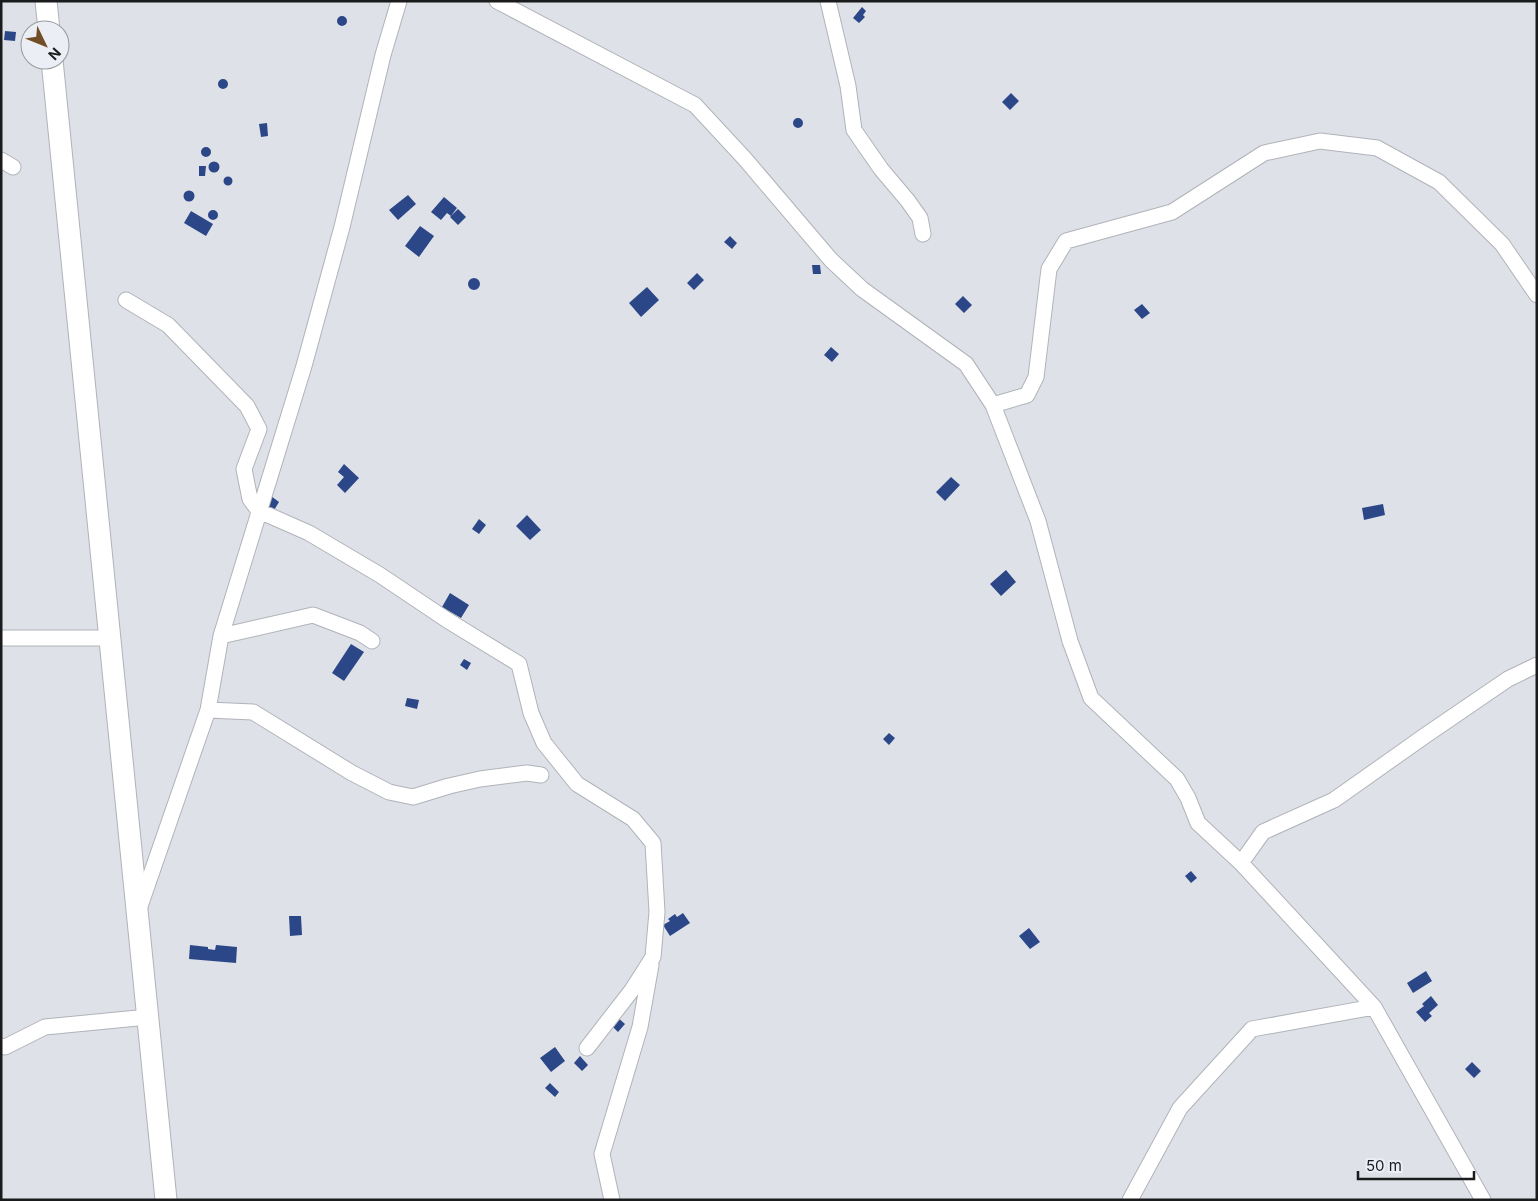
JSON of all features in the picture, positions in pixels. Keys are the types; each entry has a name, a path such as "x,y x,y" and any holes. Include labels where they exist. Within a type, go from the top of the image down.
{"main road":[{"path":"46,1 48,20"},
{"path":"53,70 166,1200"}],"street":[{"path":"138,912 208,710 221,636 304,366 342,227 383,55 400,1"},
{"path":"828,1 848,86 854,130 881,169 920,218 923,234"},
{"path":"499,2 695,105 745,159 831,260 862,289 966,364 993,405 1038,521 1070,641 1090,698 1177,779 1188,798 1198,823 1241,863 1374,1007 1483,1200"},
{"path":"993,405 1027,395 1036,377 1049,269 1066,241 1172,212 1264,153 1320,140 1377,148 1439,182 1502,244 1537,295"},
{"path":"126,300 168,325 247,406 259,429 244,469 250,499 259,511 317,538 380,575 447,620 519,664 531,713 544,743 577,784 633,819 653,844 657,912 653,957 640,1027 602,1154 612,1200"},
{"path":"221,636 314,615 360,633 372,641"},
{"path":"1,638 110,638"},
{"path":"1241,863 1263,832 1334,800 1426,734 1508,679 1537,665"},
{"path":"208,710 253,712 352,773 389,792 413,797 480,778 527,773 541,775"},
{"path":"587,1048 632,990 653,957"},
{"path":"1130,1200 1180,1108 1252,1030 1374,1007"},
{"path":"1,1046 5,1047 45,1027 148,1017"}],"building":[{"path":"862,7 866,11 863,15 865,17 859,23 853,18"},
{"path":"342,16 347,21 342,26 337,21"},
{"path":"5,31 16,32 15,41 4,40"},
{"path":"221,79 225,79 228,84 227,88 221,89 218,86 218,82"},
{"path":"1011,93 1019,101 1010,110 1002,102"},
{"path":"796,118 800,118 803,123 802,127 796,128 793,125 793,121"},
{"path":"267,123 268,136 261,137 259,124"},
{"path":"204,147 208,147 211,152 208,157 204,157 201,154 201,150"},
{"path":"214,161 220,167 214,173 208,167"},
{"path":"199,166 206,166 205,176 199,176"},
{"path":"228,176 233,181 228,186 223,181"},
{"path":"189,190 195,196 189,202 183,196"},
{"path":"408,195 416,204 398,220 389,210"},
{"path":"444,197 457,208 451,216 447,213 441,220 431,212"},
{"path":"458,209 466,217 458,225 450,217"},
{"path":"211,210 215,210 218,215 217,219 211,220 208,217 208,213"},
{"path":"191,211 213,224 206,236 184,223"},
{"path":"420,226 434,236 419,257 405,246"},
{"path":"730,236 737,243 732,249 724,242"},
{"path":"812,265 820,265 821,274 813,274"},
{"path":"697,273 704,280 694,290 687,283"},
{"path":"476,278 479,279 479,289 472,290 469,289 468,282 469,279"},
{"path":"647,287 659,300 641,317 629,303"},
{"path":"963,296 972,305 964,313 955,304"},
{"path":"1142,304 1150,313 1142,319 1134,310"},
{"path":"831,347 839,354 832,362 824,355"},
{"path":"344,464 359,478 345,493 337,485 344,477 338,472"},
{"path":"951,477 960,485 945,501 936,492"},
{"path":"271,496 279,502 273,512 264,506"},
{"path":"1383,504 1385,515 1364,520 1362,508"},
{"path":"527,515 541,530 530,540 516,526"},
{"path":"479,519 486,525 479,534 472,529"},
{"path":"1006,570 1016,582 1001,596 990,584"},
{"path":"450,593 469,605 461,618 442,607"},
{"path":"351,644 364,652 344,681 332,673"},
{"path":"464,659 471,663 467,670 460,665"},
{"path":"407,698 419,700 417,709 405,706"},
{"path":"889,733 895,738 889,745 883,739"},
{"path":"1191,871 1197,878 1191,883 1185,876"},
{"path":"683,913 690,923 670,936 663,925 670,921 668,919 675,914 677,917"},
{"path":"289,916 301,916 302,935 290,936"},
{"path":"1029,928 1040,942 1030,949 1019,936"},
{"path":"190,945 208,947 208,949 215,950 216,945 237,947 236,963 189,959"},
{"path":"1426,971 1432,981 1413,993 1407,983"},
{"path":"1431,996 1438,1005 1429,1013 1432,1016 1425,1022 1416,1012 1424,1006 1422,1004"},
{"path":"616,1016 625,1024 618,1032 609,1023"},
{"path":"555,1047 565,1061 551,1072 540,1058"},
{"path":"580,1056 588,1065 582,1071 574,1063"},
{"path":"1472,1062 1481,1071 1474,1078 1465,1069"},
{"path":"550,1083 559,1092 555,1097 545,1088"}]}
